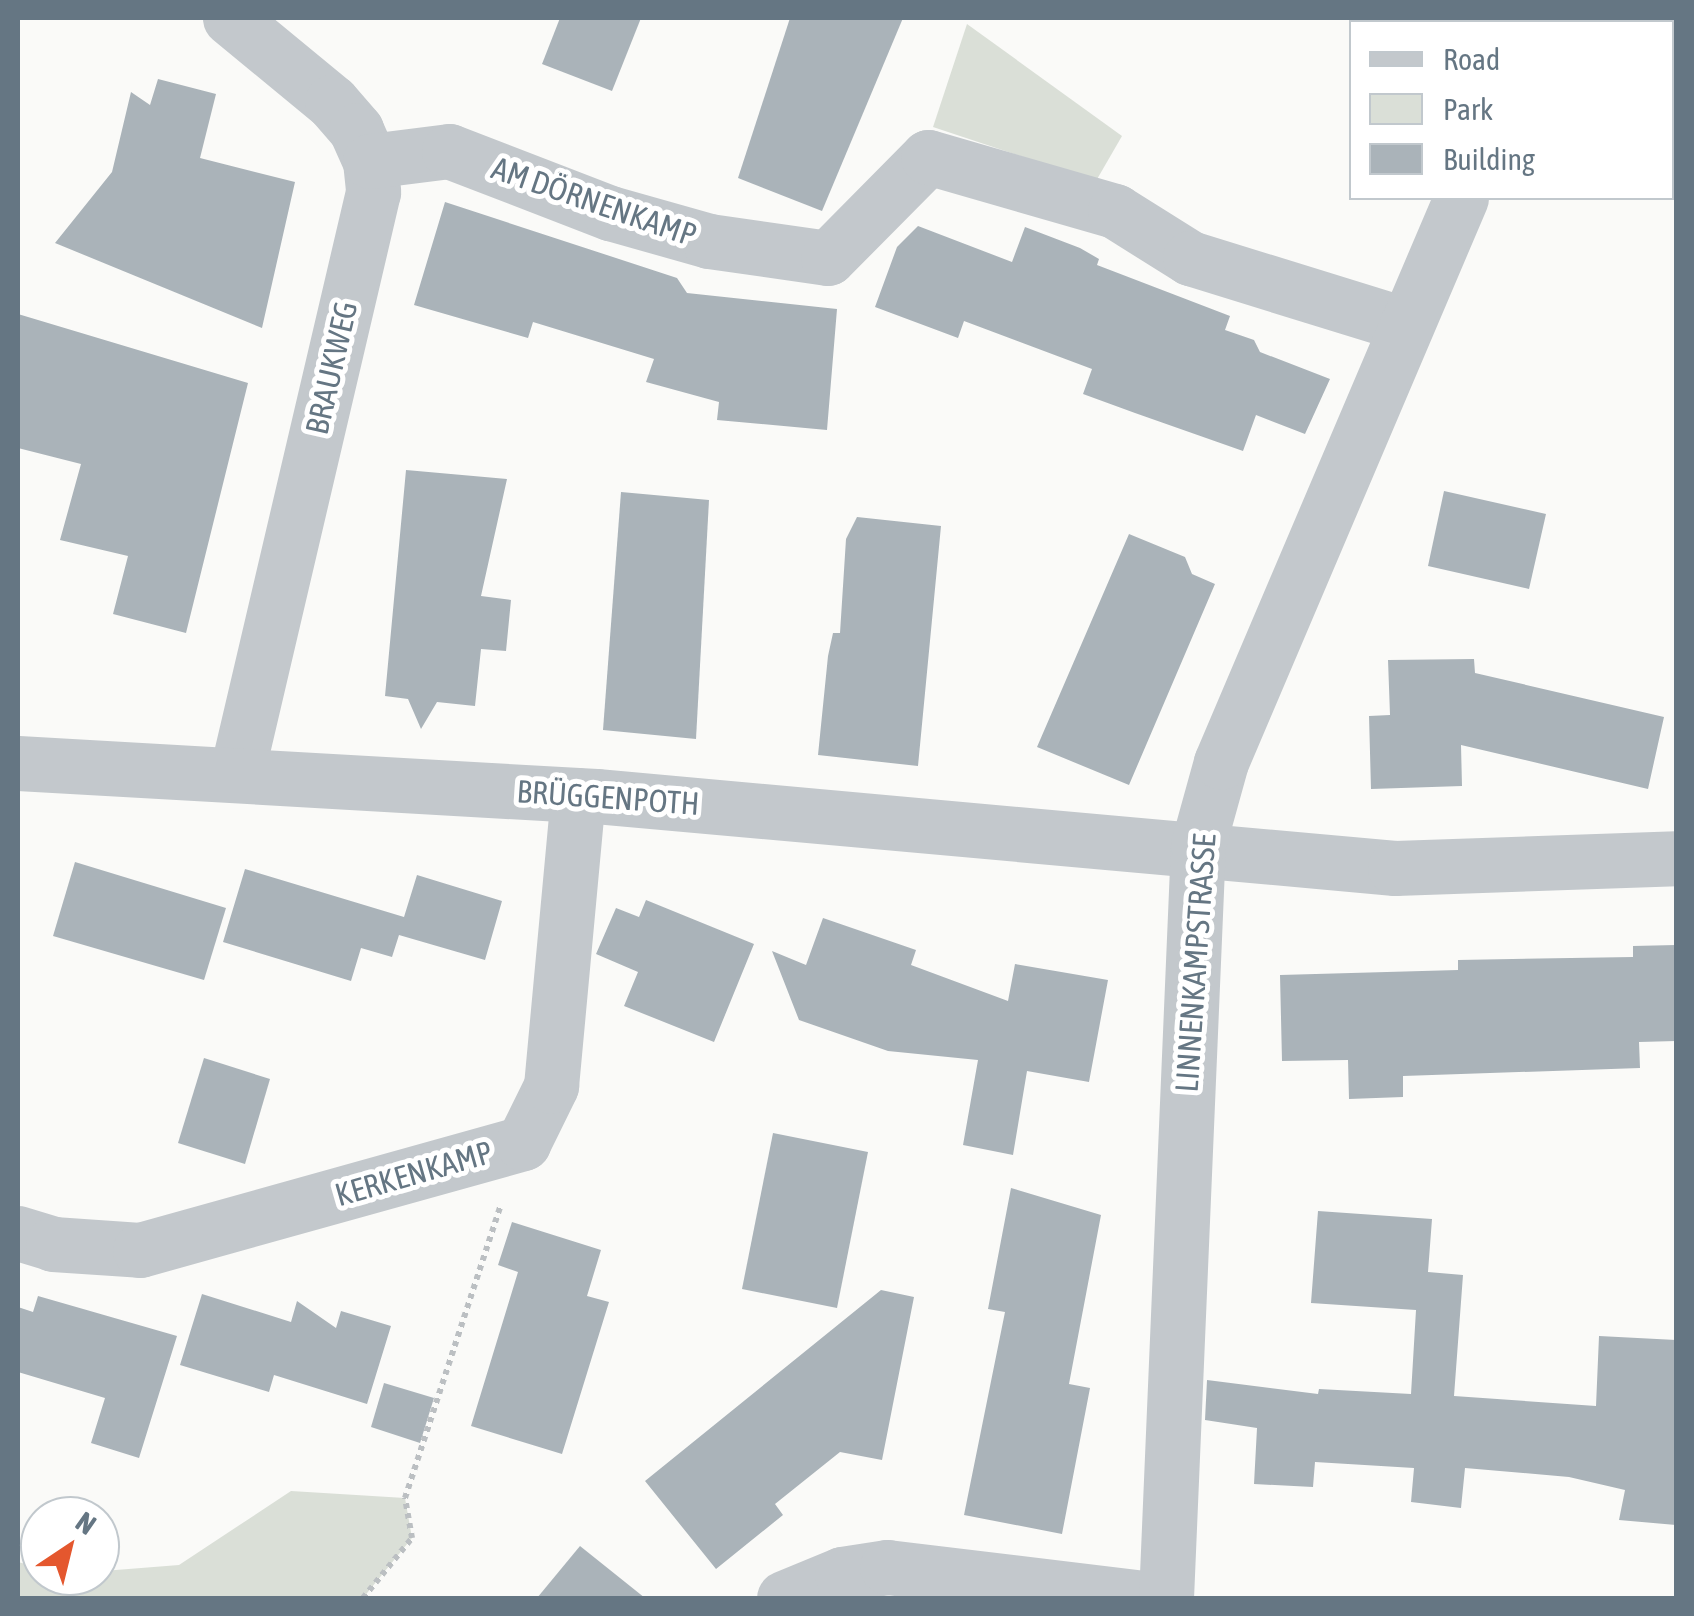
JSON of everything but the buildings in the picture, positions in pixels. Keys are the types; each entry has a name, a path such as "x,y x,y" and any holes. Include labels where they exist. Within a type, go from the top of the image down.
{"street":[{"path":"230,18 332,102 370,161"},
{"name":"AM DÖRNENKAMP","path":"370,161 449,151 610,214 709,241 828,258 928,157 1114,211 1190,258 1406,325"},
{"name":"BRAUKWEG","path":"237,772 373,192 370,161"},
{"name":"LINNENKAMPSTRASSE","path":"1166,1598 1198,845 1222,762 1460,200"},
{"name":"BRÜGGENPOTH","path":"18,763 237,772 578,796 1198,845 1395,868 1676,858"},
{"name":"KERKENKAMP","path":"18,1234 52,1244 140,1250 523,1144 551,1086 578,796"},
{"path":"784,1598 842,1574 887,1567 1144,1598"}],"green space":[{"path":"967,24 1122,136 1096,181 933,127"},
{"path":"291,1491 405,1498 412,1538 363,1598 18,1598 18,1562 20,1596 120,1596 120,1570 179,1565"}]}
